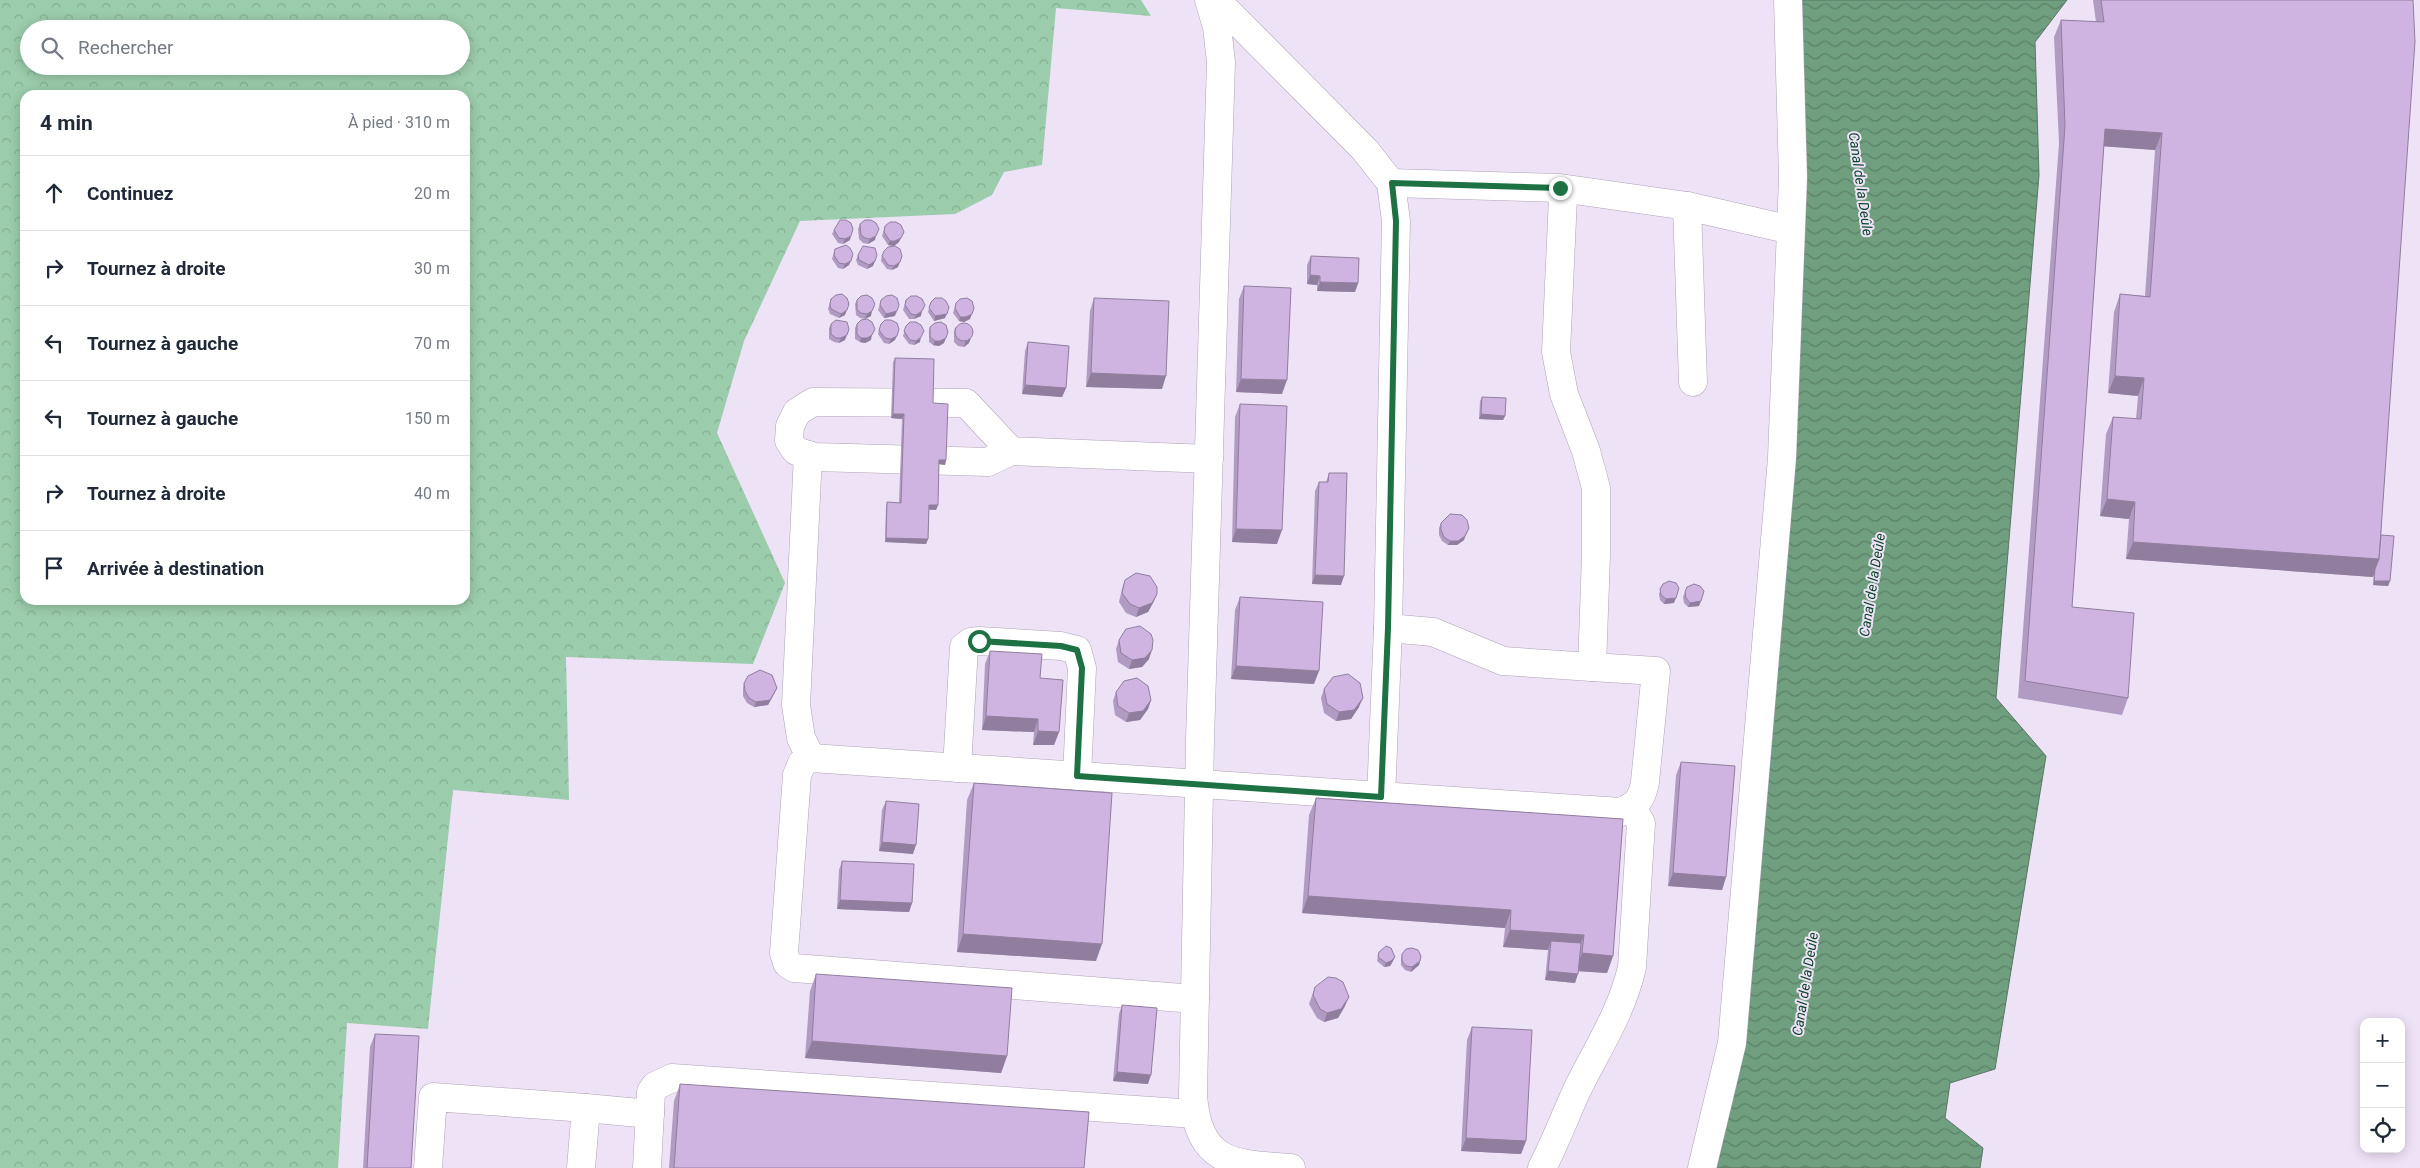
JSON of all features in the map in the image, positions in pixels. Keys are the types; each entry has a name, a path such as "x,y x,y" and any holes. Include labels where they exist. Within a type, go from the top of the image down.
{"lane":[{"path":"1209,0 1217,27 1221,62 1199,785 1195,1114 1198,1128 1217,1155 1240,1164 1291,1168"},
{"path":"1216,0 1365,150 1392,183 1396,221 1388,628 1381,797"},
{"path":"1702,1168 1732,1043 1782,458 1793,178 1788,0"},
{"path":"1392,183 1560,188 1687,206 1791,230"},
{"path":"1563,197 1556,352 1564,394 1586,451 1596,488 1592,667"},
{"path":"1687,206 1693,382"},
{"path":"1011,452 966,403 813,402 797,412 790,426 789,440 796,451 815,457 988,462 1011,452 1209,459"},
{"path":"808,455 796,705 801,738 811,758"},
{"path":"1195,998 794,968 787,963 784,953 798,775 802,763 811,758 1621,812 1632,808 1642,798 1656,671 1503,661 1433,632 1388,628"},
{"path":"957,768 964,647 971,642 979,641 1061,646 1077,650 1082,668 1077,776"},
{"path":"1542,1168 1577,1091 1612,1025 1628,985 1632,967 1641,823 1632,808"},
{"path":"647,1168 651,1092 655,1086 672,1078 1195,1114"},
{"path":"428,1168 433,1097 650,1114"},
{"path":"581,1168 586,1108"}],"green space":[{"path":"0,0 1141,0 1151,16 1056,8 1042,165 1004,172 992,195 955,214 800,221 744,341 717,433 785,583 753,664 566,657 569,800 453,790 428,1029 347,1023 338,1168 0,1168"}],"water":[{"name":"Canal de la Deûle","path":"1799,0 2067,0 2035,42 2039,175 1996,698 2046,756 1995,1069 1950,1083 1945,1118 1983,1148 1980,1168 1715,1168 1745,1040"}],"building":[{"path":"2101,0 2413,0 2415,42 2379,559 2133,542 2135,502 2107,499 2113,417 2141,419 2144,378 2115,376 2120,294 2150,297 2162,133 2105,129 2072,607 2134,613 2128,698 2025,681 2065,126 2061,20 2104,22"},
{"path":"840,220 846,220 851,223 853,229 851,236 845,239 839,238 834,230"},
{"path":"865,220 871,220 876,223 879,229 876,236 870,239 861,235 860,224"},
{"path":"890,222 896,222 901,225 904,232 901,238 895,241 890,241 884,232 885,226"},
{"path":"846,245 853,254 851,261 845,264 839,263 834,255 835,249"},
{"path":"863,246 875,248 877,255 875,261 869,265 859,260 858,255"},
{"path":"895,246 900,249 902,256 900,262 894,266 888,265 882,256 888,247"},
{"path":"1311,256 1359,258 1358,283 1320,282 1320,276 1310,275"},
{"path":"1244,286 1291,288 1287,380 1241,379"},
{"path":"842,294 847,298 849,304 847,310 841,314 831,309 830,304 831,299 836,295"},
{"path":"867,295 872,298 875,304 872,311 867,314 857,310 857,300 861,296"},
{"path":"892,295 897,298 899,305 897,311 886,314 880,305 881,300 886,296"},
{"path":"911,296 917,296 922,299 925,305 922,311 916,315 911,314 905,305 906,300"},
{"path":"935,298 942,298 946,301 949,307 947,314 935,316 929,308"},
{"path":"967,298 972,301 974,308 972,314 960,317 955,308 956,303 960,299"},
{"path":"1094,298 1169,301 1166,376 1091,373"},
{"path":"867,319 872,322 875,329 872,335 867,338 861,338 857,334 857,324 861,320"},
{"path":"836,320 847,322 849,329 847,335 841,338 836,338 831,334 831,324"},
{"path":"885,320 897,323 899,329 897,336 891,339 885,338 879,330"},
{"path":"910,322 916,322 921,325 924,331 916,341 910,340 904,331"},
{"path":"941,322 946,325 948,332 946,338 935,341 930,337 930,327 935,323"},
{"path":"960,323 968,323 973,328 971,339 960,341 955,336 955,328"},
{"path":"1028,342 1069,346 1066,388 1025,385"},
{"path":"895,358 934,359 933,403 948,404 946,460 939,460 938,505 929,505 928,539 886,538 887,502 901,503 904,414 893,414"},
{"path":"1482,397 1506,398 1505,416 1481,414"},
{"path":"1240,404 1287,406 1282,530 1236,529"},
{"path":"1329,473 1347,473 1344,576 1315,575 1319,482 1328,482"},
{"path":"1450,514 1462,515 1467,520 1469,528 1465,536 1458,541 1450,541 1444,537 1441,530 1441,523"},
{"path":"2381,535 2394,536 2390,581 2374,581 2375,569 2379,559"},
{"path":"1136,573 1150,576 1157,587 1157,594 1152,603 1139,608 1130,604 1122,593 1125,580"},
{"path":"1669,581 1676,583 1679,588 1676,598 1666,599 1661,595 1660,589 1663,584"},
{"path":"1694,584 1700,586 1704,591 1701,601 1690,603 1686,598 1685,592 1687,587"},
{"path":"1240,597 1323,602 1319,671 1236,666"},
{"path":"1140,626 1151,634 1153,640 1152,650 1145,658 1132,660 1121,653 1119,640 1126,629"},
{"path":"990,651 1042,654 1040,678 1063,680 1059,732 1038,731 1038,719 986,716"},
{"path":"760,670 772,675 777,688 770,700 756,702 749,698 745,691 744,683 748,676"},
{"path":"1348,674 1360,683 1363,698 1354,710 1339,712 1327,704 1324,689 1333,677"},
{"path":"1137,678 1148,686 1151,700 1143,711 1129,713 1118,706 1116,692 1124,681"},
{"path":"1681,762 1735,766 1726,877 1673,873"},
{"path":"974,783 1112,793 1102,944 963,934"},
{"path":"1316,798 1623,819 1613,956 1582,953 1584,935 1510,930 1511,910 1308,896"},
{"path":"886,801 919,804 916,845 882,842"},
{"path":"842,861 914,864 912,903 840,900"},
{"path":"1551,941 1581,943 1578,974 1548,971"},
{"path":"1386,946 1391,948 1395,957 1386,963 1378,957 1379,952"},
{"path":"1406,949 1418,950 1421,956 1420,961 1412,967 1406,966 1402,961 1402,954"},
{"path":"816,974 1012,988 1007,1056 812,1041"},
{"path":"1328,977 1336,978 1343,982 1349,997 1341,1009 1327,1013 1320,1009 1313,995 1315,987"},
{"path":"1122,1005 1157,1008 1151,1075 1117,1072"},
{"path":"1472,1027 1532,1030 1526,1141 1466,1138"},
{"path":"375,1034 419,1036 411,1168 367,1168"},
{"path":"680,1084 1089,1112 1084,1168 674,1168"}],"route":[{"path":"979,641 1061,646 1077,650 1082,668 1077,776 1381,797 1388,628 1396,221 1392,183 1560,188"}]}
